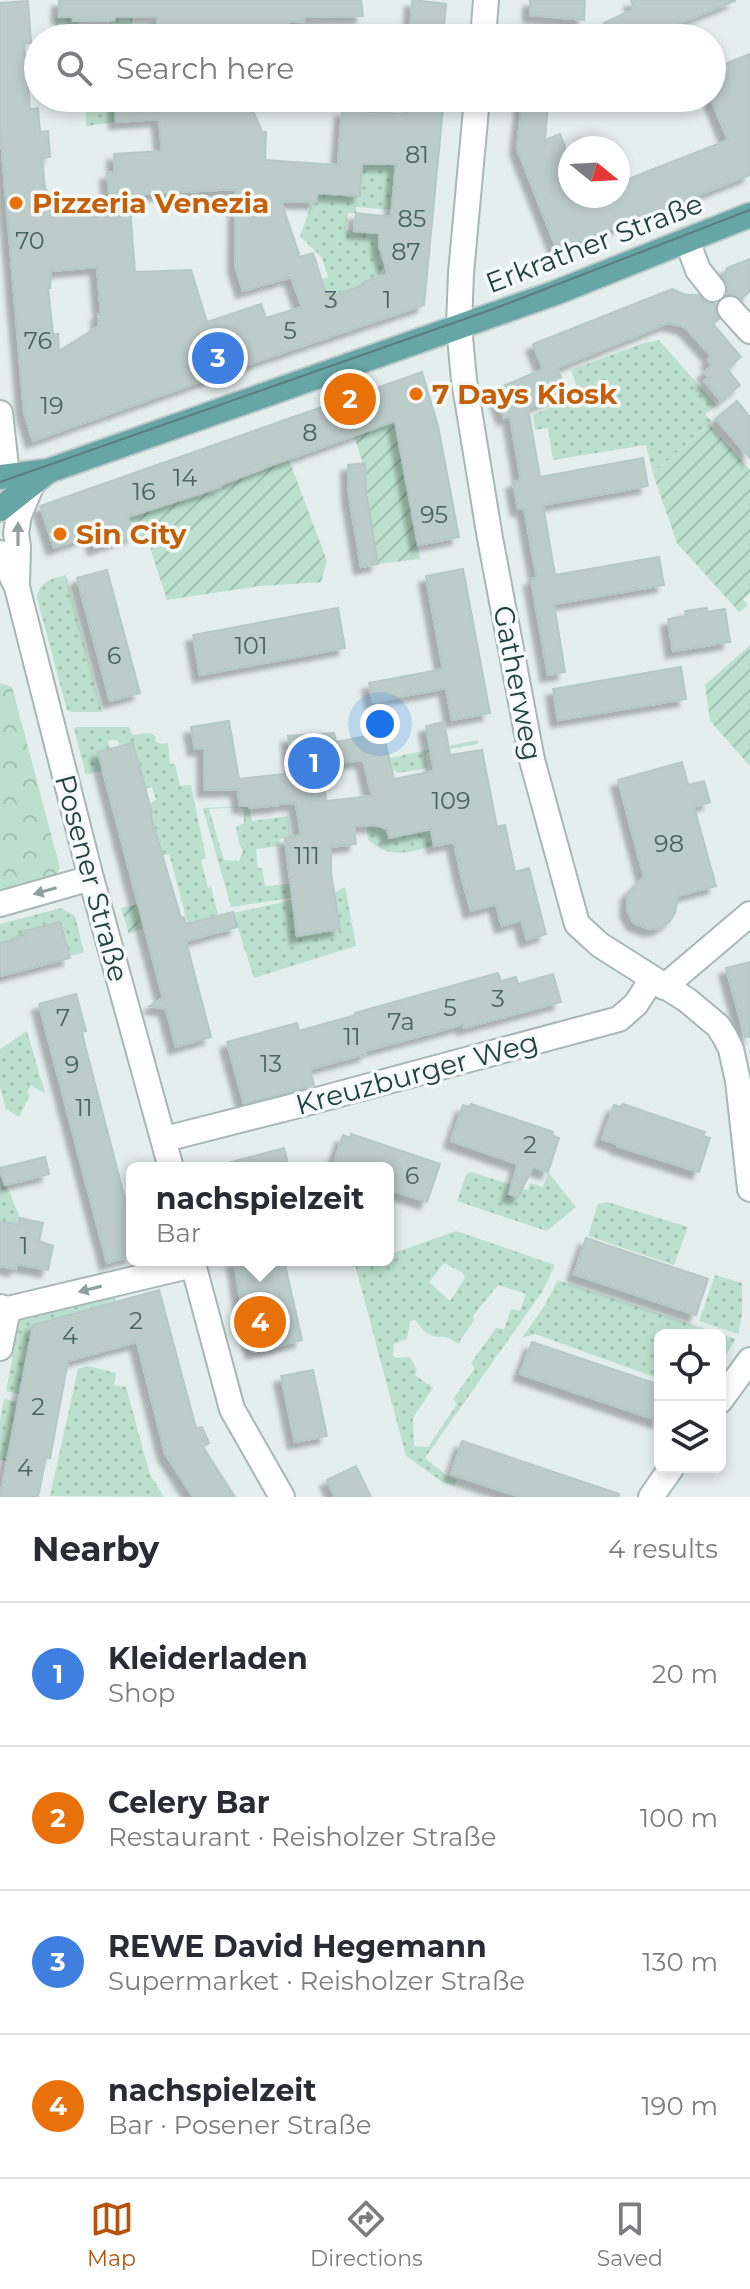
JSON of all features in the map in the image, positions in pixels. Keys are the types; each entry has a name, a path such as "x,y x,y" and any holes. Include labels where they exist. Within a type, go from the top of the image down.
{"main road":[{"name":"Erkrather Straße","path":"40,478 555,293 750,215"},
{"path":"3,476 40,478"},
{"path":"0,509 40,478"}],"street":[{"path":"484,24 486,0"},
{"name":"Gatherweg","path":"476,112 461,273 459,326 464,380 491,547 527,732 552,837 577,924 600,945 687,1000 718,1026 731,1049 738,1081 750,1179"},
{"path":"687,240 698,270 713,289"},
{"path":"730,309 750,331"},
{"path":"0,413 3,476"},
{"name":"Posener Straße","path":"17,587 16,533 19,515 40,478"},
{"name":"Posener Straße","path":"0,553 17,587 91,878 170,1162"},
{"path":"0,904 91,878"},
{"name":"Kreuzburger Weg","path":"165,1139 619,1019 658,983 750,914"},
{"path":"0,1348 4,1308 176,1266"},
{"path":"193,1266 232,1409 282,1497"},
{"path":"726,1393 750,1360"},
{"path":"651,1497 668,1473"}],"green space":[{"path":"71,17 72,22 79,24 55,24 55,18"},
{"path":"116,17 132,17 132,24 109,24 109,21 116,21"},
{"path":"86,112 116,112 116,122 86,126"},
{"path":"362,161 396,164 392,210 356,207 356,213 348,213 346,230 379,233 385,266 376,277 363,285 335,295 334,292 326,294 322,279 328,277 322,258 300,236 317,192 359,196"},
{"path":"659,340 716,405 705,415 712,421 653,474 646,445 553,460 548,428 535,430 533,415 580,395 571,370"},
{"path":"407,417 401,450 420,559 378,564 365,464 354,436"},
{"path":"709,424 750,470 750,593 743,599 748,605 739,612 677,543 653,474"},
{"path":"288,457 327,561 321,582 260,586 167,600 148,541 139,543 129,517 221,487"},
{"path":"66,575 102,712 67,710 37,598 43,584"},
{"path":"750,645 750,766 710,721 705,685"},
{"path":"0,683 12,687 60,868 56,875 0,893"},
{"path":"129,727 132,735 151,733 156,737 155,741 168,743 170,764 175,764 180,786 191,785 206,858 201,860 218,915 188,924 169,854 162,856 140,817 152,813 150,803 156,800 152,787 146,788 133,743 120,747 117,739 108,741 110,749 98,753 103,770 86,775 74,729"},
{"path":"478,740 478,744 426,753 427,768 398,773 390,767 389,758"},
{"path":"249,806 252,821 288,816 291,837 279,839 280,846 256,849 258,868 262,868 265,886 301,883 305,896 231,907 203,808","holes":["239,807 244,810 244,823 236,827 243,851 239,861 224,860 209,809"]},
{"path":"372,820 387,829 389,838 431,829 434,846 400,853 384,850 368,840 367,828"},
{"path":"345,887 356,946 254,978 233,913 293,900 297,936 339,929 334,893"},
{"path":"139,904 143,928 129,934 121,908"},
{"path":"61,908 75,916 84,953 69,956 60,922 25,931 26,936 0,943 0,924"},
{"path":"27,1031 45,1093 31,1086 19,1117 6,1109 0,1087 0,1049"},
{"path":"471,1172 528,1190 530,1183 543,1187 548,1172 576,1207 547,1231 457,1201 466,1175"},
{"path":"0,1177 3,1177 20,1218 19,1225 0,1221"},
{"path":"607,1202 688,1227 674,1265 588,1236 598,1204"},
{"path":"456,1231 555,1265 542,1292 425,1458 457,1480 454,1486 441,1481 406,1456 355,1266 394,1266 394,1253","holes":["444,1263 463,1273 465,1278 450,1301 429,1282","498,1285 526,1294 520,1311 511,1309 504,1329 496,1328 471,1363 475,1368 453,1399 457,1404 428,1447 414,1446 413,1418 433,1388 415,1375 417,1370 410,1357 393,1356 394,1344 407,1339 410,1321 415,1320 428,1334 446,1337 458,1344 474,1320 473,1316"]},
{"path":"715,1275 742,1283 742,1315 738,1334 699,1321"},
{"path":"558,1280 706,1329 654,1329 654,1377 535,1334 522,1338"},
{"path":"114,1295 116,1303 33,1325 20,1394 6,1391 20,1319"},
{"path":"726,1336 736,1339 726,1355"},
{"path":"88,1366 116,1373 114,1385 126,1387 150,1475 164,1497 50,1496 78,1369"},
{"path":"4,1399 18,1402 7,1461 0,1460 0,1420"}],"building":[{"path":"59,0 361,0 363,16 305,17 305,21 289,24 157,24 157,16 73,21 73,17 59,17"},
{"path":"412,0 446,4 444,24 411,24"},
{"path":"530,0 585,0 584,20 530,15"},
{"path":"631,0 735,1 678,24 604,24 634,9"},
{"path":"28,1 30,24 24,24 24,112 38,112 40,132 48,131 50,157 42,158 45,188 54,206 110,202 107,173 115,172 114,154 162,151 159,119 116,122 116,112 254,112 262,132 266,132 265,160 338,165 342,112 443,112 424,305 33,441 24,412 0,127 0,3","holes":["362,164 396,164 391,217 356,213 354,231 379,233 379,246 388,274 332,296 331,293 326,294 313,253 300,257 281,201 316,202 317,193 360,196","236,189 235,265 243,291 291,277 302,307 266,318 261,304 207,322 191,270 135,272 129,195","97,267 101,314 98,314 99,326 59,351 58,334 53,334 48,288 51,271"]},
{"path":"750,54 750,175 557,250 517,148 521,112 547,112 545,140 560,134 558,208 630,208 630,178 728,140 716,112 726,112 726,63"},
{"path":"750,259 750,291 741,299 727,294 728,286 723,278 727,268"},
{"path":"672,289 686,295 699,295 707,303 716,304 719,319 713,324 741,357 727,369 740,385 721,401 704,381 709,378 704,372 712,366 708,360 712,357 685,327 668,323 557,368 567,393 528,408 540,477 643,458 648,486 543,505 555,575 659,557 664,585 554,604 565,672 548,675 531,579 537,578 524,508 518,509 513,482 521,480 510,416 504,418 494,390 543,369 533,344"},
{"path":"422,372 438,426 459,537 418,545 395,421 264,468 221,487 128,517 134,535 95,548 91,535 54,548 40,506"},
{"path":"737,401 750,417 750,458 716,419"},
{"path":"365,463 366,492 378,564 361,567 349,495 348,465"},
{"path":"463,569 490,713 452,720 446,688 373,702 369,683 443,669 426,576"},
{"path":"107,570 140,693 110,701 77,578"},
{"path":"338,608 345,648 200,675 193,635"},
{"path":"707,608 707,612 725,609 730,642 673,651 668,619 686,616 685,611"},
{"path":"681,667 686,699 558,720 553,689"},
{"path":"229,721 239,779 294,773 288,736 334,733 336,742 383,733 394,779 434,771 426,726 444,722 450,755 482,750 497,827 505,825 515,872 529,868 546,934 527,940 521,920 502,926 496,904 471,911 454,842 434,846 431,829 389,838 387,829 374,825 354,826 356,844 331,847 331,873 340,929 297,936 285,838 301,835 296,803 281,804 280,796 279,805 249,808 240,806 238,789 205,790 204,748 195,749 191,727","holes":["363,760 372,796 326,801 322,765"]},
{"path":"133,743 181,918 184,917 186,924 233,912 237,927 186,941 211,1037 176,1047 166,1009 150,1006 163,998 98,752"},
{"path":"682,762 688,785 704,781 710,802 694,807 716,886 678,896 670,921 659,928 649,929 634,923 627,910 628,893 644,877 618,780"},
{"path":"60,922 70,958 0,976 0,943 26,936 24,931"},
{"path":"750,962 750,1037 745,1037 726,968"},
{"path":"498,973 501,981 516,977 518,984 553,974 561,1002 464,1028 463,1024 365,1051 366,1054 310,1069 314,1085 244,1104 227,1042 297,1023 299,1031"},
{"path":"76,994 86,1031 82,1032 87,1053 126,1203 126,1258 107,1263 39,1004"},
{"path":"471,1104 553,1132 552,1135 559,1138 548,1172 533,1167 518,1197 509,1194 518,1164 451,1141 463,1105 470,1107"},
{"path":"623,1104 705,1132 703,1136 710,1138 699,1172 602,1139 614,1105 621,1107"},
{"path":"351,1134 440,1164 427,1202 394,1191 394,1162 334,1162 343,1135 350,1138"},
{"path":"284,1148 288,1162 231,1162"},
{"path":"45,1157 49,1174 5,1185 0,1168"},
{"path":"20,1218 43,1223 39,1241 53,1246 48,1270 17,1264 16,1269 0,1266 0,1221 19,1225"},
{"path":"586,1238 708,1279 696,1315 574,1274"},
{"path":"235,1266 285,1266 302,1340 253,1352"},
{"path":"159,1290 196,1428 202,1427 209,1443 203,1447 235,1497 193,1497 165,1453 137,1342 68,1361 50,1458 46,1457 38,1497 0,1497 33,1325"},
{"path":"532,1342 654,1383 654,1419 520,1374"},
{"path":"313,1370 327,1436 295,1442 281,1376"},
{"path":"462,1441 619,1494 618,1497 520,1497 451,1474"},
{"path":"356,1466 371,1497 335,1497 327,1480"}],"tram line":[{"path":"0,482 496,308 750,210"}],"place":[{"name":"Pizzeria Venezia","path":"16,203"},
{"name":"REWE David Hegemann","path":"218,358"},
{"name":"7 Days Kiosk","path":"416,394"},
{"name":"Celery Bar","path":"350,399"},
{"name":"Sin City","path":"60,534"},
{"name":"Kleiderladen","path":"314,763"},
{"name":"nachspielzeit","path":"260,1322"}]}
